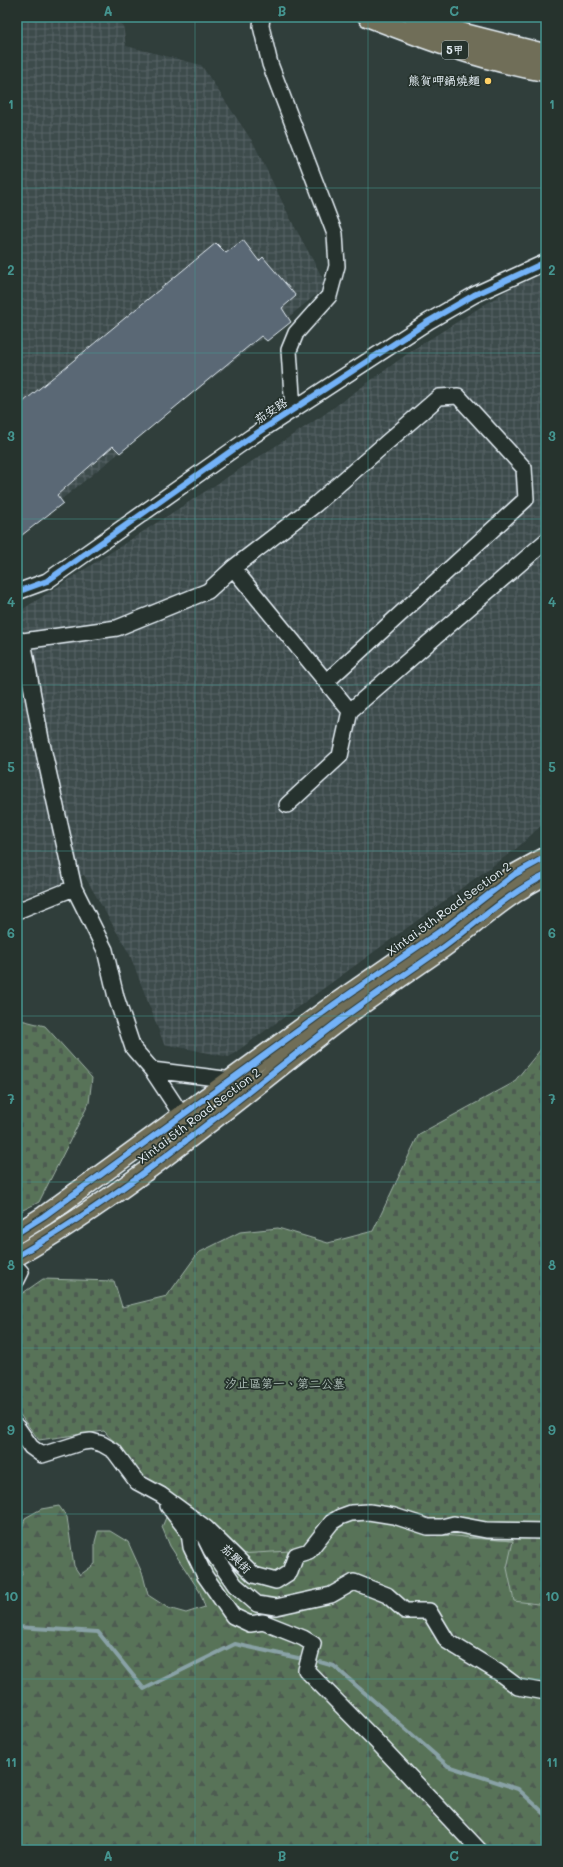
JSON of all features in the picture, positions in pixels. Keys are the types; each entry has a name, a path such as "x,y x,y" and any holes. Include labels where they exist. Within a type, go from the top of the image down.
{"main road":[{"name":"5甲","path":"368,17 433,43 470,54 546,72"},
{"name":"5甲","path":"414,17 466,34 546,54"},
{"name":"Xintai 5th Road Section 2","path":"17,1234 182,1117 336,1003 448,925 515,874 546,857"},
{"name":"Xintai 5th Road Section 2","path":"17,1256 55,1234 193,1137 341,1020 454,940 528,884 546,875"}],"street":[{"path":"262,17 261,26 270,64 335,234 337,266 329,296 296,333 289,350 293,410"},
{"name":"茄安路","path":"17,592 47,581 251,436 429,321 474,295 546,262"},
{"path":"193,1137 152,1070 133,1048 116,997 105,950 74,888 20,640 117,628 208,591 233,568 316,504 439,397 458,396 524,468 526,499 326,682"},
{"path":"287,805 340,756 350,711 546,541"},
{"path":"233,568 350,711"},
{"path":"17,911 74,888"},
{"path":"152,1070 234,1078 248,1093"},
{"path":"17,1268 22,1272 17,1280"},
{"name":"茄興街","path":"17,1427 31,1447 42,1455 83,1442 91,1441 102,1444 114,1451 137,1482 161,1495 206,1528 254,1575 276,1581 290,1572 296,1554 309,1551 332,1522 351,1513 369,1512 394,1516 428,1527 442,1527 454,1524 486,1530 546,1531"},
{"path":"161,1495 189,1533 191,1546 205,1576 233,1616 250,1624 263,1622 303,1638 313,1644 306,1670 377,1742 479,1850"},
{"path":"198,1522 211,1550 235,1585 257,1604 276,1608 332,1595 354,1582 387,1596 405,1611 429,1611 447,1641 498,1672 518,1687 546,1692"}],"shaded area":[{"path":"17,17 112,17 123,25 126,46 201,65 254,144 292,222 327,286 17,535"},
{"path":"546,273 546,821 517,848 229,1057 164,1044 130,955 84,875 17,899 17,613 322,416 414,349 511,288"}],"green space":[{"path":"17,1019 45,1026 92,1078 89,1103 39,1202 17,1213"},
{"name":"汐止區第一、第二公墓","path":"546,1043 546,1537 544,1537 546,1549 546,1605 514,1601 507,1568 513,1541 431,1534 377,1519 336,1523 305,1550 239,1554 140,1476 127,1456 104,1431 39,1440 17,1411 17,1297 43,1279 114,1281 122,1307 167,1296 198,1253 240,1232 278,1228 328,1243 373,1231 419,1134 513,1083"},
{"path":"59,1506 67,1517 74,1566 80,1575 95,1564 95,1542 98,1531 110,1531 128,1542 143,1575 148,1595 168,1608 186,1613 205,1607 200,1592 170,1546 162,1527 167,1515 277,1551 305,1550 336,1523 377,1519 469,1538 514,1541 507,1568 540,1603 546,1605 546,1850 17,1850 17,1579 22,1575 19,1538 25,1518 41,1509"}],"building":[{"path":"243,240 259,261 263,257 296,296 282,308 291,322 267,341 261,336 120,453 113,446 57,495 63,503 17,539 17,407 216,243 226,253"}],"waterway":[{"path":"17,1627 98,1632 144,1689 235,1644 298,1658"},
{"path":"320,1662 334,1666 448,1766 518,1789 546,1815"}],"cycle path":[{"path":"17,592 47,581 251,437 429,321 474,295 546,262"},
{"path":"17,1233 44,1216 336,1003 449,925 515,874 546,857"},
{"path":"17,1256 102,1203 182,1144 340,1020 437,952 503,901 546,875"}],"place":[{"name":"熊賀呷鍋燒麵","path":"488,81"}]}
